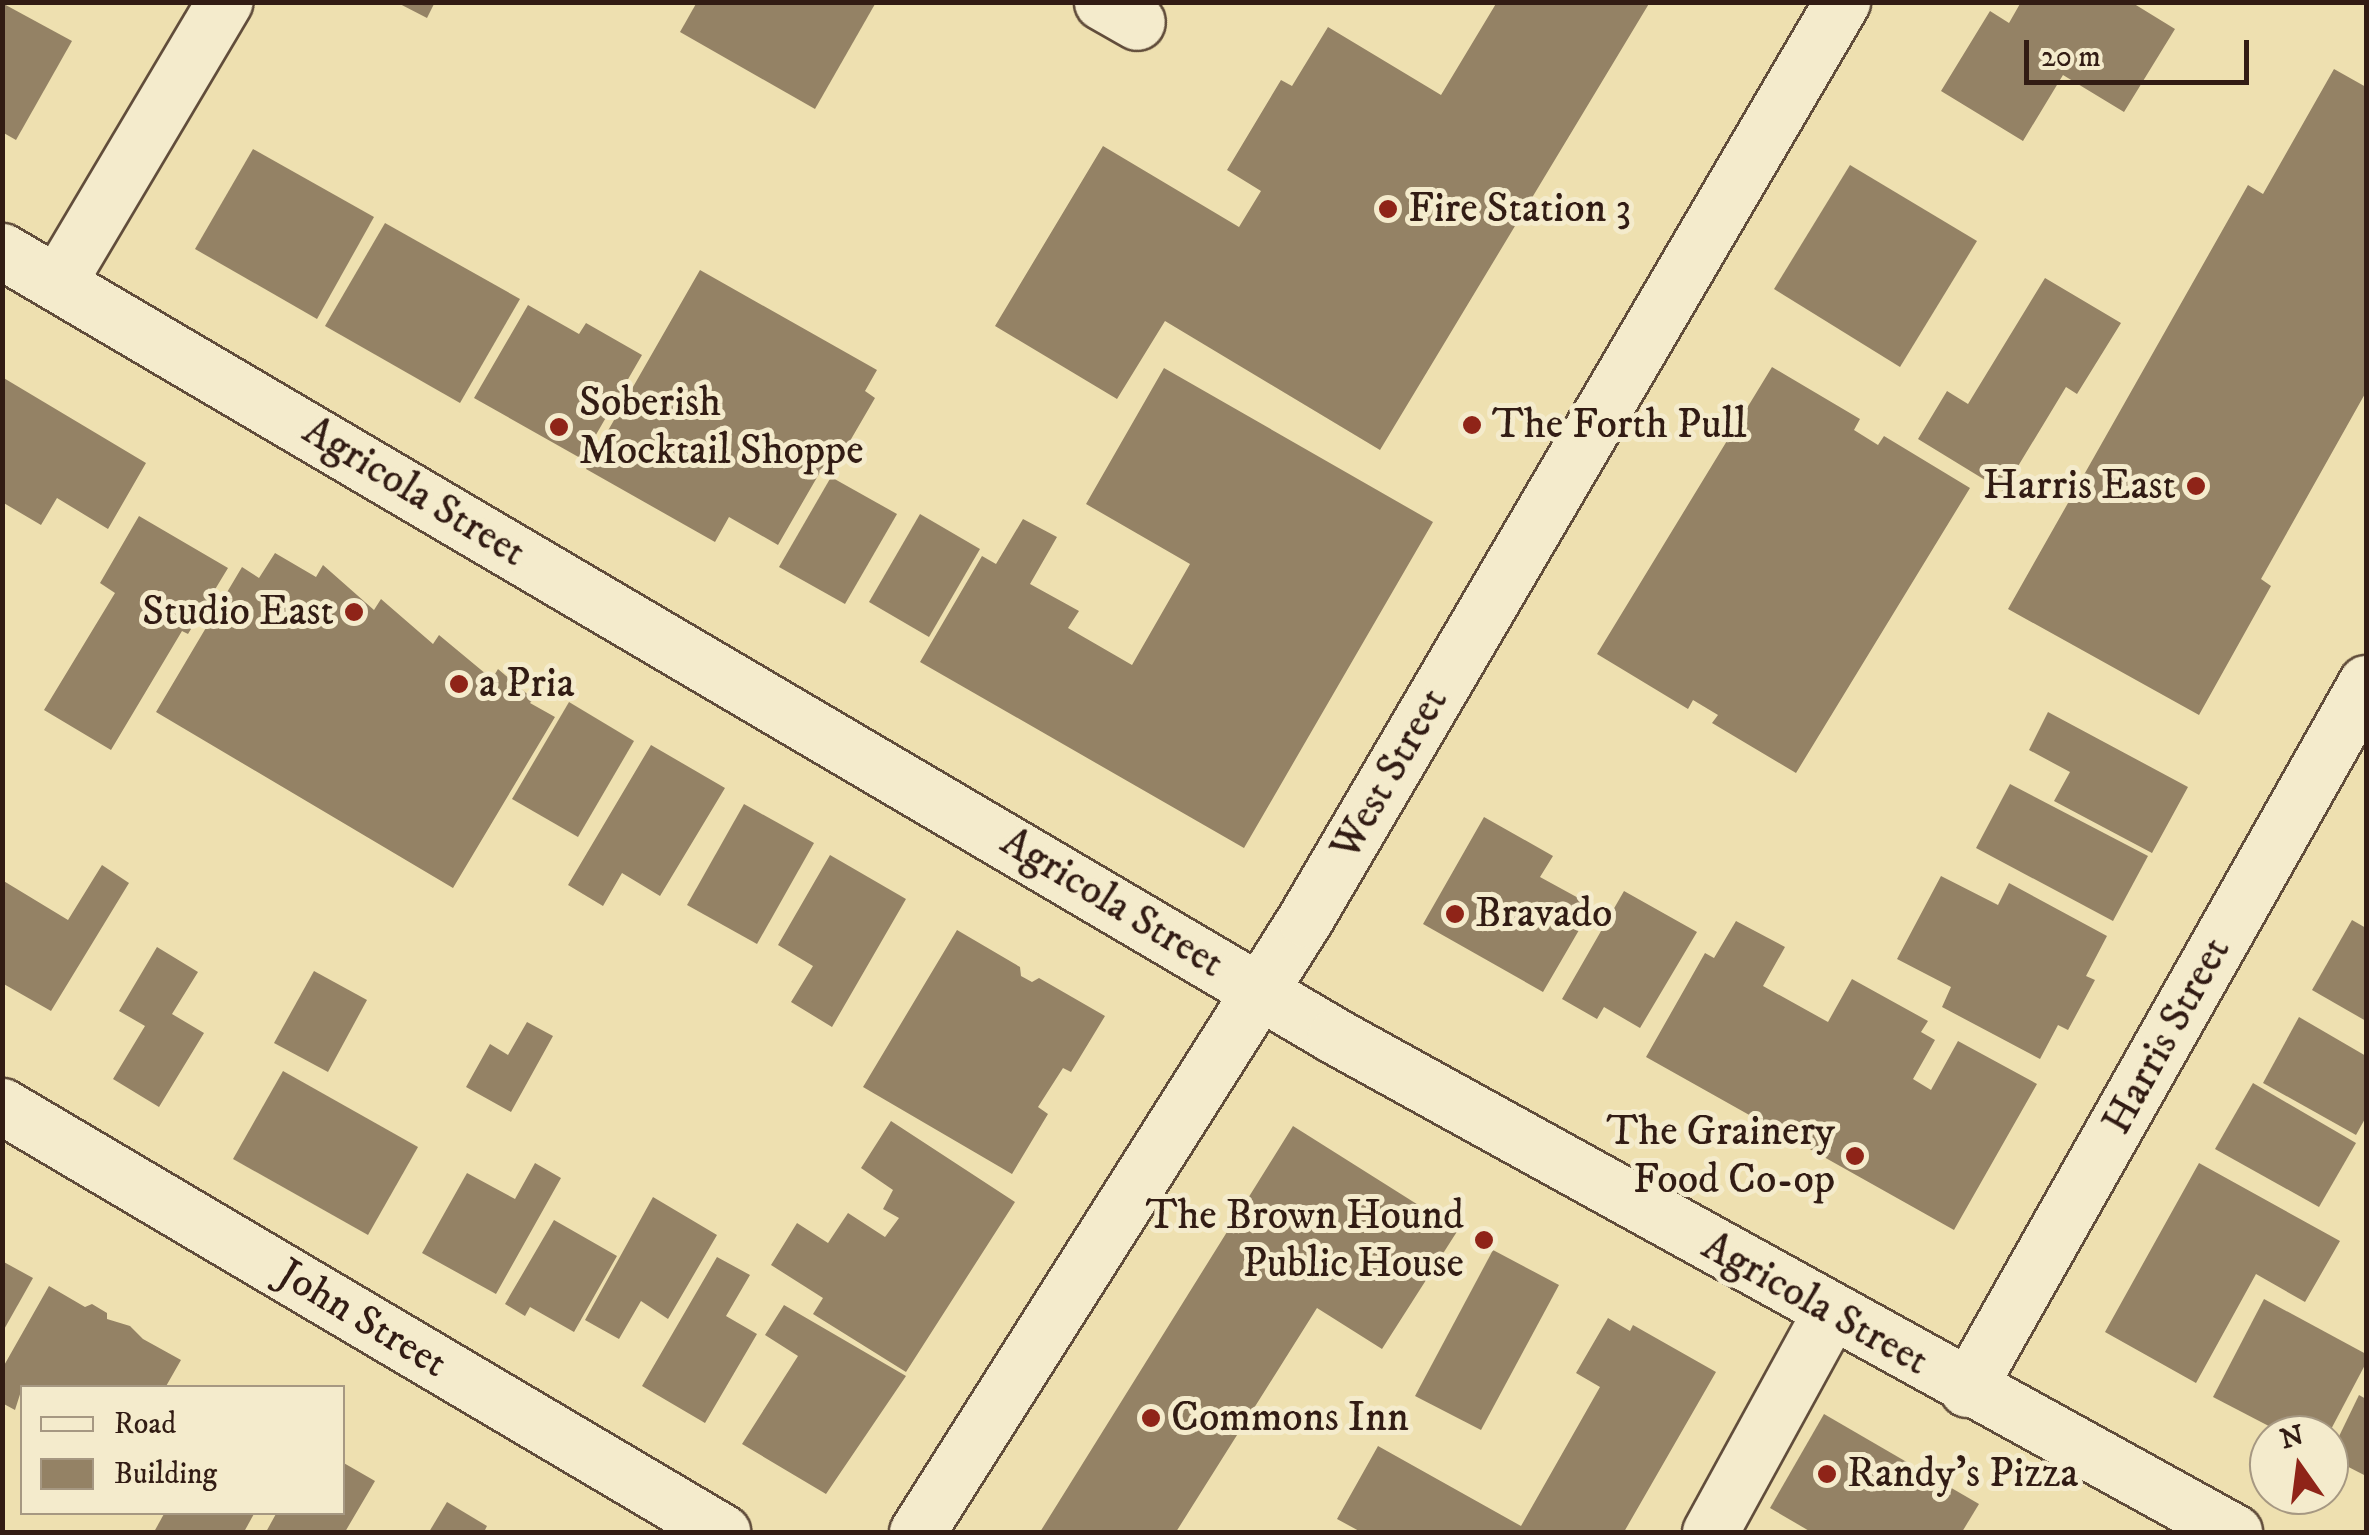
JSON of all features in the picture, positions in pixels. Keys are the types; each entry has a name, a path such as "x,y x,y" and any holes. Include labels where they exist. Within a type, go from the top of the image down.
{"street":[{"path":"58,282 224,2"},
{"name":"West Street","path":"917,1532 1261,992 1842,2"},
{"name":"Agricola Street","path":"2,251 1261,992 1967,1389 2234,1532"},
{"name":"Harris Street","path":"1967,1389 2366,683"},
{"name":"John Street","path":"2,1106 722,1532"},
{"path":"1710,1532 1830,1312"}],"building":[{"path":"396,2 435,2 427,18"},
{"path":"697,2 875,4 815,109 680,32"},
{"name":"Fire Station 3","path":"1497,2 1650,2 1380,450 1165,321 1117,399 995,326 1103,146 1239,227 1261,191 1227,170 1281,80 1292,86 1328,27 1441,95"},
{"path":"2021,2 2131,2 2175,29 2124,112 2063,75 2023,141 1941,91 1990,11 2009,23"},
{"path":"2,3 72,41 16,140 2,132"},
{"name":"Harris East","path":"2334,69 2366,87 2366,392 2261,579 2271,586 2199,715 2008,609 2248,185 2263,194"},
{"path":"253,149 374,217 317,319 195,249"},
{"path":"1850,165 1977,241 1900,367 1774,289"},
{"path":"385,223 520,299 460,403 325,326"},
{"path":"700,270 877,370 865,391 875,398 836,465 827,460 778,545 729,517 715,542 586,469"},
{"path":"2045,278 2121,323 2077,394 2066,387 2003,491 1918,439 1947,391 1968,404"},
{"path":"528,305 579,334 586,323 642,355 582,459 474,398"},
{"path":"1772,367 1860,419 1854,430 1878,445 1884,436 1970,488 1796,773 1712,723 1718,715 1693,700 1688,709 1597,654"},
{"path":"1164,368 1433,522 1244,848 920,662 982,556 996,564 1023,519 1057,537 1030,584 1079,611 1068,628 1132,665 1190,564 1086,504"},
{"path":"2,377 146,463 108,529 57,498 41,525 2,502"},
{"path":"831,477 897,514 845,604 779,567"},
{"path":"920,514 980,549 929,637 869,602"},
{"path":"139,516 228,568 188,634 182,631 111,750 44,710 115,593 100,583"},
{"path":"275,553 316,577 323,565 374,610 381,599 433,644 439,635 492,679 498,669 533,699 530,703 555,717 453,888 156,712 242,567 259,578"},
{"path":"569,702 634,741 578,837 512,799"},
{"path":"2048,712 2188,787 2152,853 2054,801 2070,772 2029,750"},
{"path":"651,745 725,788 660,896 622,873 603,906 568,885"},
{"path":"2010,784 2148,856 2113,921 1976,848"},
{"path":"744,804 814,843 757,944 687,905"},
{"path":"1484,817 1553,856 1540,877 1593,906 1543,992 1423,924"},
{"path":"830,855 906,899 832,1027 791,1002 813,966 778,945"},
{"path":"102,865 129,883 51,1011 2,983 2,880 68,920"},
{"path":"1941,876 1998,905 2009,883 2107,936 2086,976 2095,980 2068,1030 2058,1025 2040,1059 1942,1007 1951,987 1897,959"},
{"path":"1624,891 1697,932 1640,1028 1604,1007 1597,1019 1562,999"},
{"path":"2352,920 2366,928 2366,1021 2312,990"},
{"path":"1736,921 1785,947 1763,986 1828,1022 1852,979 1928,1021 1921,1032 1935,1040 1913,1079 1931,1090 1958,1041 2037,1084 1954,1230 1646,1057 1705,953 1714,958"},
{"path":"957,930 1020,967 1021,976 1032,982 1039,978 1105,1016 1071,1072 1063,1068 1038,1107 1048,1114 1012,1174 863,1087"},
{"path":"157,947 198,972 172,1014 204,1033 159,1107 113,1079 145,1026 119,1011"},
{"path":"314,971 367,1000 328,1072 274,1043"},
{"path":"2299,1017 2366,1056 2366,1117 2356,1135 2263,1083"},
{"path":"527,1022 553,1036 511,1112 466,1087 490,1044 508,1055"},
{"path":"283,1071 418,1147 368,1235 233,1159"},
{"path":"2253,1083 2356,1143 2319,1207 2215,1149"},
{"path":"891,1121 1015,1202 906,1372 813,1314 823,1298 771,1265 797,1223 828,1243 848,1213 885,1237 899,1218 883,1209 893,1190 861,1168"},
{"path":"1293,1126 1458,1230 1382,1349 1317,1308 1176,1532 1040,1532"},
{"path":"535,1163 561,1178 496,1294 422,1253 467,1173 515,1199"},
{"path":"2199,1163 2340,1241 2305,1302 2256,1274 2196,1383 2105,1332"},
{"path":"653,1197 717,1235 668,1319 641,1301 619,1339 585,1320"},
{"path":"554,1220 617,1256 574,1332 530,1307 525,1316 505,1304"},
{"path":"1493,1250 1559,1285 1481,1430 1415,1396"},
{"path":"717,1257 750,1275 726,1316 757,1334 705,1423 642,1386"},
{"path":"2,1261 33,1278 2,1333"},
{"path":"49,1286 85,1307 92,1304 107,1313 107,1319 130,1326 143,1339 181,1360 167,1385 20,1385 15,1410 2,1403 2,1369"},
{"path":"2264,1299 2366,1354 2366,1363 2339,1415 2249,1416 2213,1397"},
{"path":"784,1305 906,1376 826,1494 742,1444 798,1356 765,1335"},
{"path":"1608,1318 1630,1331 1633,1325 1716,1372 1624,1532 1361,1532 1337,1519 1378,1446 1521,1526 1600,1387 1576,1373"},
{"path":"2359,1395 2366,1399 2366,1476 2349,1467 2349,1416"},
{"path":"1824,1414 1979,1504 1962,1532 1811,1532 1770,1508"},
{"path":"345,1464 375,1481 345,1532 266,1532 275,1515 345,1515"},
{"path":"447,1502 487,1526 484,1532 429,1532"},
{"path":"163,1515 253,1515 244,1532 154,1532"}],"place":[{"name":"Fire Station 3","path":"1388,209"},
{"name":"The Forth Pull","path":"1472,425"},
{"name":"Soberish Mocktail Shoppe","path":"559,427"},
{"name":"Harris East","path":"2196,486"},
{"name":"Studio East","path":"354,612"},
{"name":"a Pria","path":"459,684"},
{"name":"Bravado","path":"1455,914"},
{"name":"The Grainery Food Co-op","path":"1855,1156"},
{"name":"The Brown Hound Public House","path":"1484,1240"},
{"name":"Commons Inn","path":"1151,1418"},
{"name":"Randy's Pizza","path":"1827,1474"}]}
